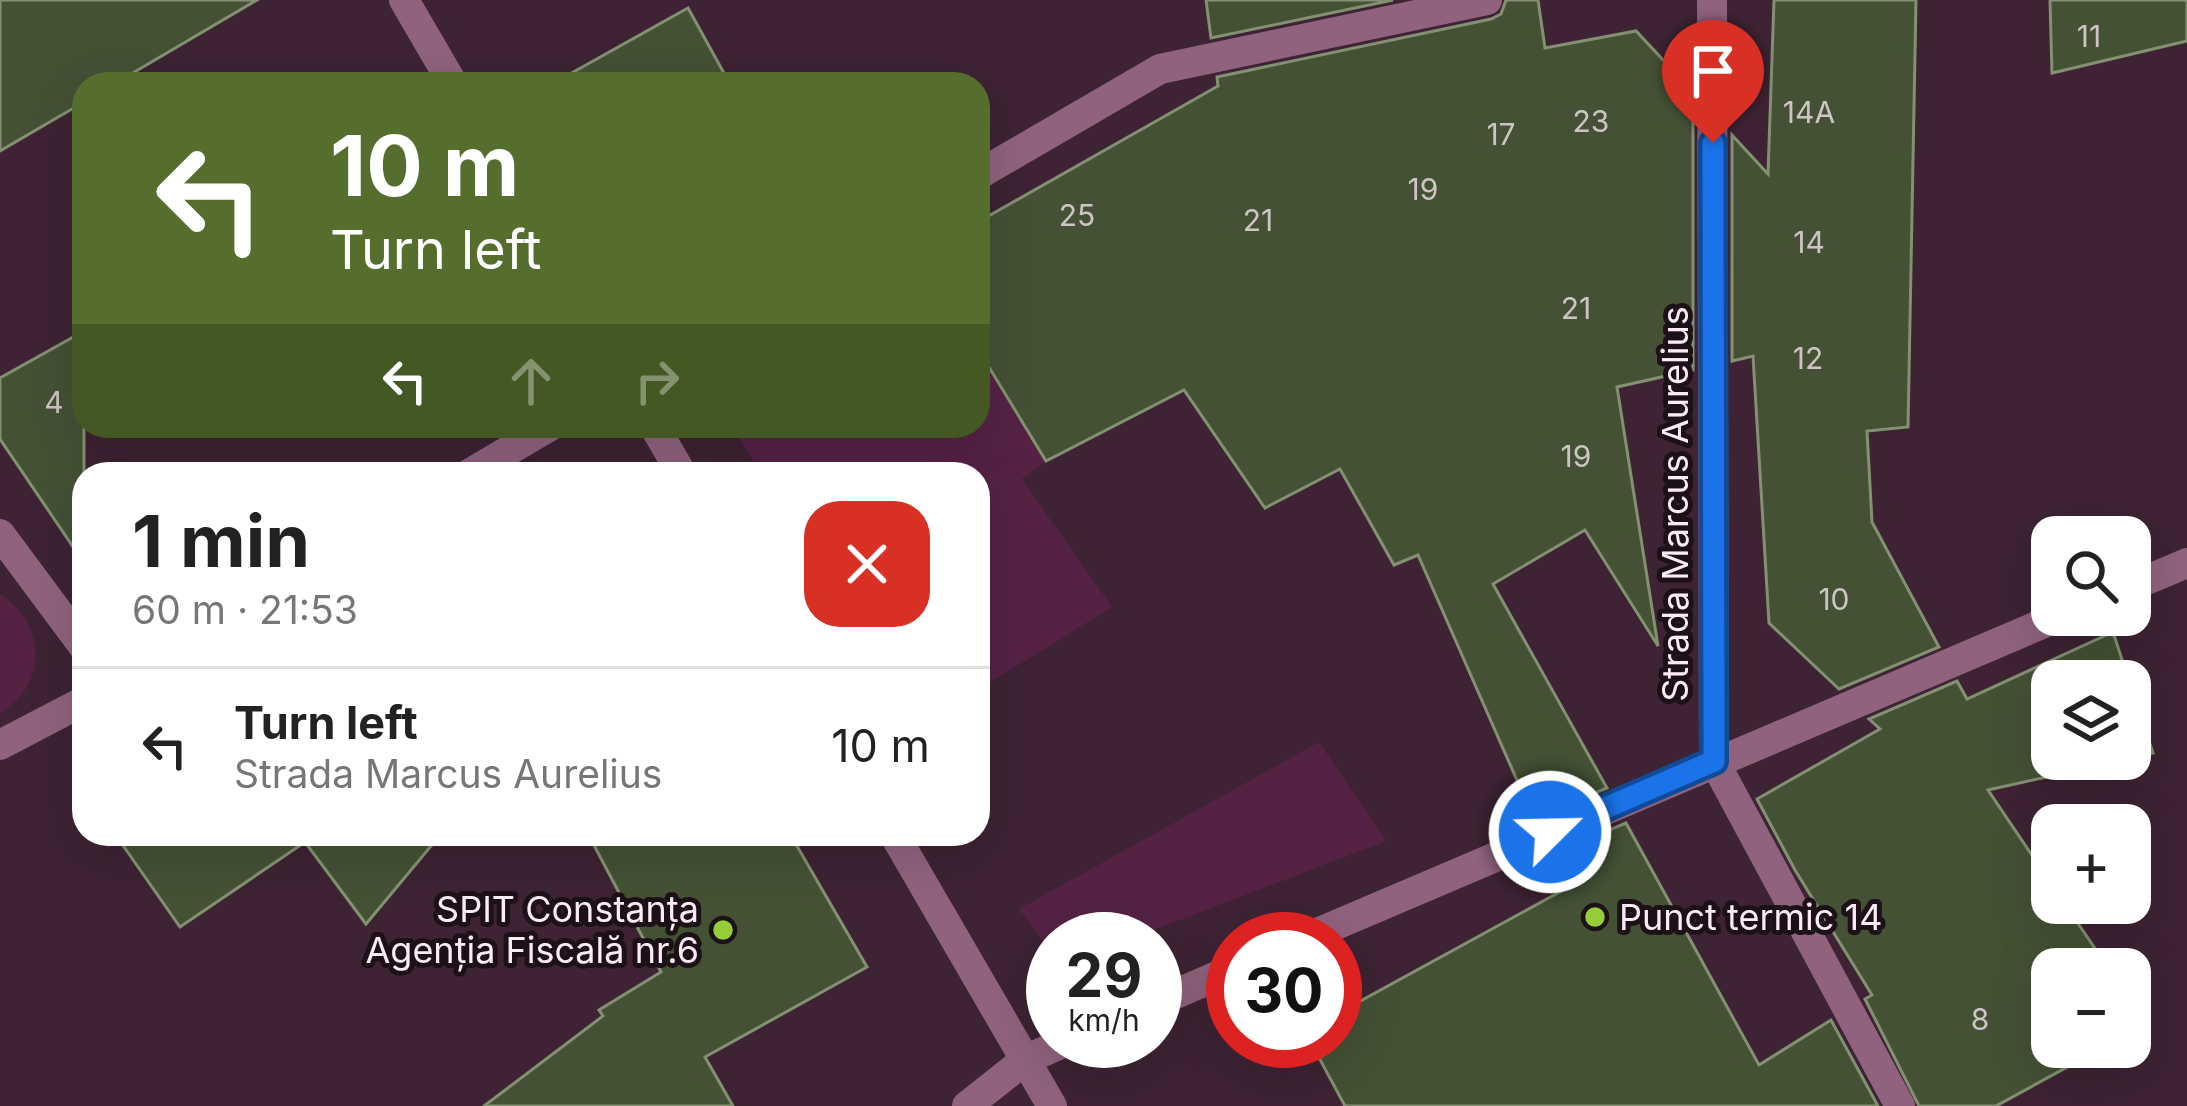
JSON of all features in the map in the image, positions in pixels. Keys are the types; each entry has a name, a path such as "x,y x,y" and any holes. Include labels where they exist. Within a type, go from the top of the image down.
{"street":[{"path":"404,0 446,72"},
{"path":"990,169 1160,69 1487,0"},
{"name":"Strada Marcus Aurelius","path":"1712,0 1714,761 1900,1106"},
{"path":"489,462 530,438"},
{"path":"0,534 72,630"},
{"path":"2151,578 2187,563"},
{"path":"1362,913 2031,628"},
{"path":"0,745 72,707"},
{"path":"901,846 1052,1106"},
{"path":"967,1106 1024,1060"}],"shaded area":[{"path":"990,369 1046,461 1022,479 1112,607 990,683 990,462 754,462 739,438 990,438"},
{"path":"0,594 26,621 36,654 27,686 0,713"},
{"path":"1319,742 1386,841 1182,919 1182,912 1026,912 1026,918 1019,909"}],"building":[{"path":"0,0 257,0 134,72 72,72 72,109 0,151"},
{"path":"1206,0 1393,0 1211,38"},
{"path":"1506,0 1538,0 1545,48 1636,31 1693,92 1693,370 1617,387 1658,646 1585,530 1493,584 1607,788 1534,819 1418,555 1394,565 1340,469 1265,508 1184,390 1046,461 990,369 990,215 1218,86 1217,77 1501,14"},
{"path":"1774,0 1916,0 1908,427 1867,431 1872,522 1939,647 1839,689 1769,623 1753,356 1732,361 1732,135 1768,174"},
{"path":"2050,0 2187,0 2187,41 2052,73"},
{"path":"688,8 723,72 573,72"},
{"path":"72,338 72,438 84,438 84,462 72,462 72,545 0,439 0,378"},
{"path":"2104,636 2114,636 2122,660 2052,660"},
{"path":"2031,670 2033,780 1988,790 2031,854 2031,924 2078,924 2095,948 2031,948 2031,1068 2066,1068 1996,1106 1919,1106 1865,999 1872,995 1757,799 1880,729 1869,719 1957,681 1967,699"},
{"name":"Punct termic 14","path":"1626,823 1759,1065 1831,1020 1878,1106 1345,1106 1325,1068 1362,1068 1362,1000 1565,889 1550,855"},
{"path":"123,846 299,846 180,927"},
{"path":"308,846 431,846 366,924"},
{"path":"594,846 797,846 867,967 705,1057 733,1106 484,1106 603,1016 599,1010 661,972"}],"place":[{"name":"Punct termic 14","path":"1595,917"},
{"name":"SPIT Constanța Agenția Fiscală nr.6","path":"723,930"}],"route":[{"path":"1550,832 1714,761 1713,143"}]}
